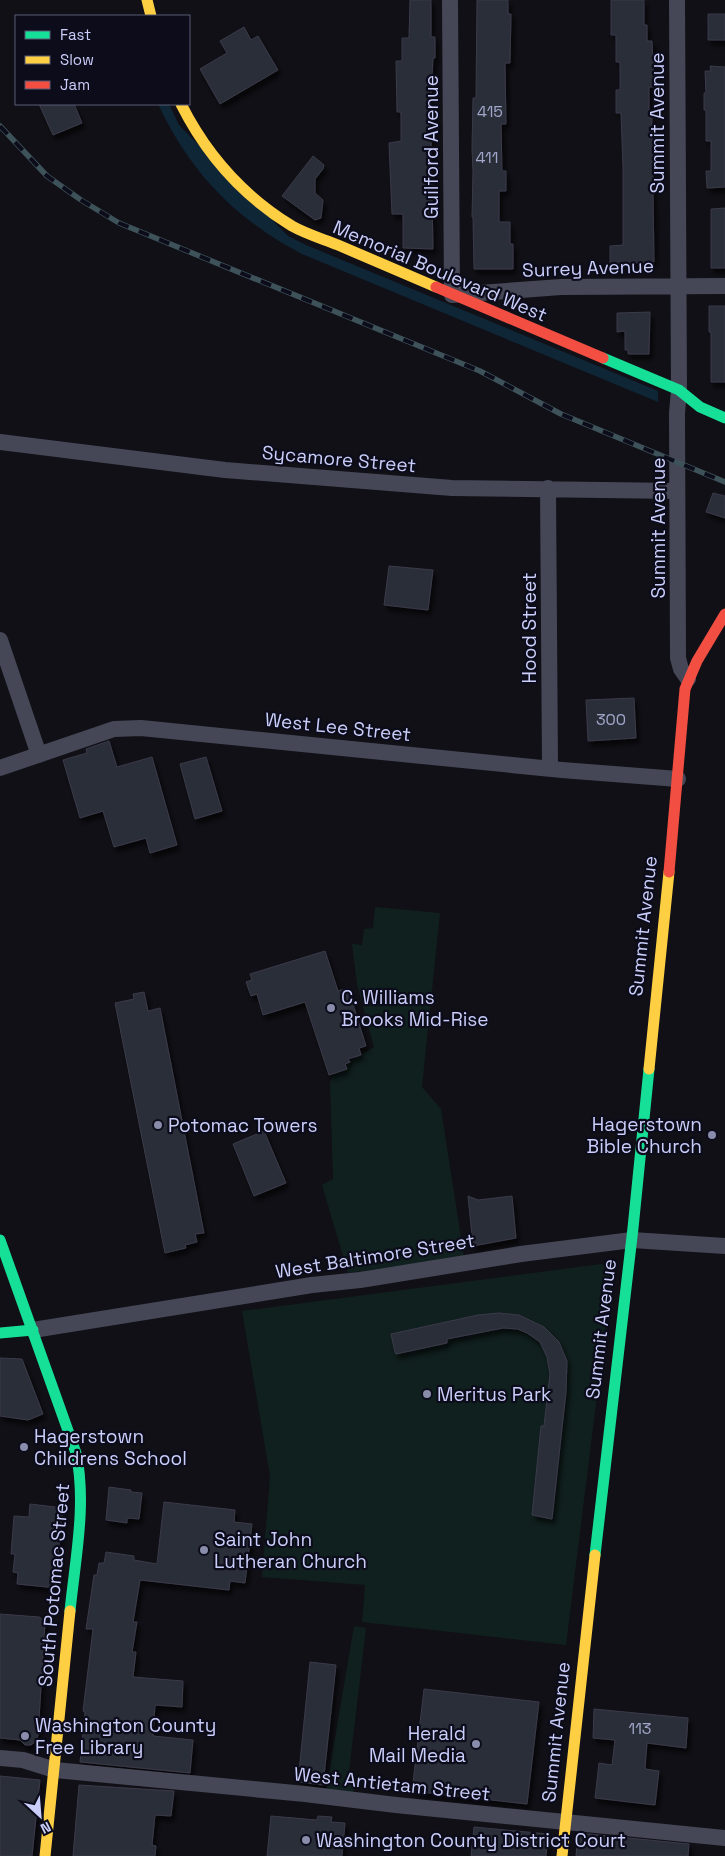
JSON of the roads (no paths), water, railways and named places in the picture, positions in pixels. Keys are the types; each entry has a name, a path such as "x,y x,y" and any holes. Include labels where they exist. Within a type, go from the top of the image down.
{"main road":[{"path":"147,0 151,15"},
{"name":"Memorial Boulevard West","path":"181,105 206,148 232,179 258,202 294,227 679,390 700,407 725,418"},
{"path":"688,679 725,614"},
{"name":"Summit Avenue","path":"562,1856 612,1402 632,1240 678,779 685,689 688,679"},
{"name":"South Potomac Street","path":"0,1240 76,1453 81,1485 45,1856"},
{"path":"0,1334 33,1330"}],"street":[{"name":"Guilford Avenue","path":"450,0 452,294"},
{"name":"Summit Avenue","path":"677,0 678,658 681,669 688,679"},
{"name":"Surrey Avenue","path":"452,294 561,287 725,286"},
{"name":"Sycamore Street","path":"0,442 224,470 452,488 677,491"},
{"name":"Hood Street","path":"548,488 550,768"},
{"path":"0,640 39,755"},
{"name":"West Lee Street","path":"0,768 114,729 140,728 678,779"},
{"name":"West Baltimore Street","path":"33,1330 312,1285 360,1280 521,1254 632,1240 725,1246"},
{"name":"West Antietam Street","path":"0,1758 23,1760 54,1770 725,1838"}],"water":[{"path":"159,105 169,105 179,125 288,236 658,391 658,402 302,254 278,240 235,209 200,172 171,129"}],"railway":[{"path":"0,126 47,176 81,200 119,223 480,371 561,414 725,482"}],"place":[{"name":"C. Williams Brooks Mid‐Rise","path":"331,1008"},
{"name":"Potomac Towers","path":"158,1125"},
{"name":"Hagerstown Bible Church","path":"712,1135"},
{"name":"Meritus Park","path":"427,1394"},
{"name":"Hagerstown Childrens School","path":"24,1447"},
{"name":"Saint John Lutheran Church","path":"204,1550"},
{"name":"Washington County Free Library","path":"25,1736"},
{"name":"Herald Mail Media","path":"476,1744"},
{"name":"Washington County District Court","path":"306,1840"}]}
